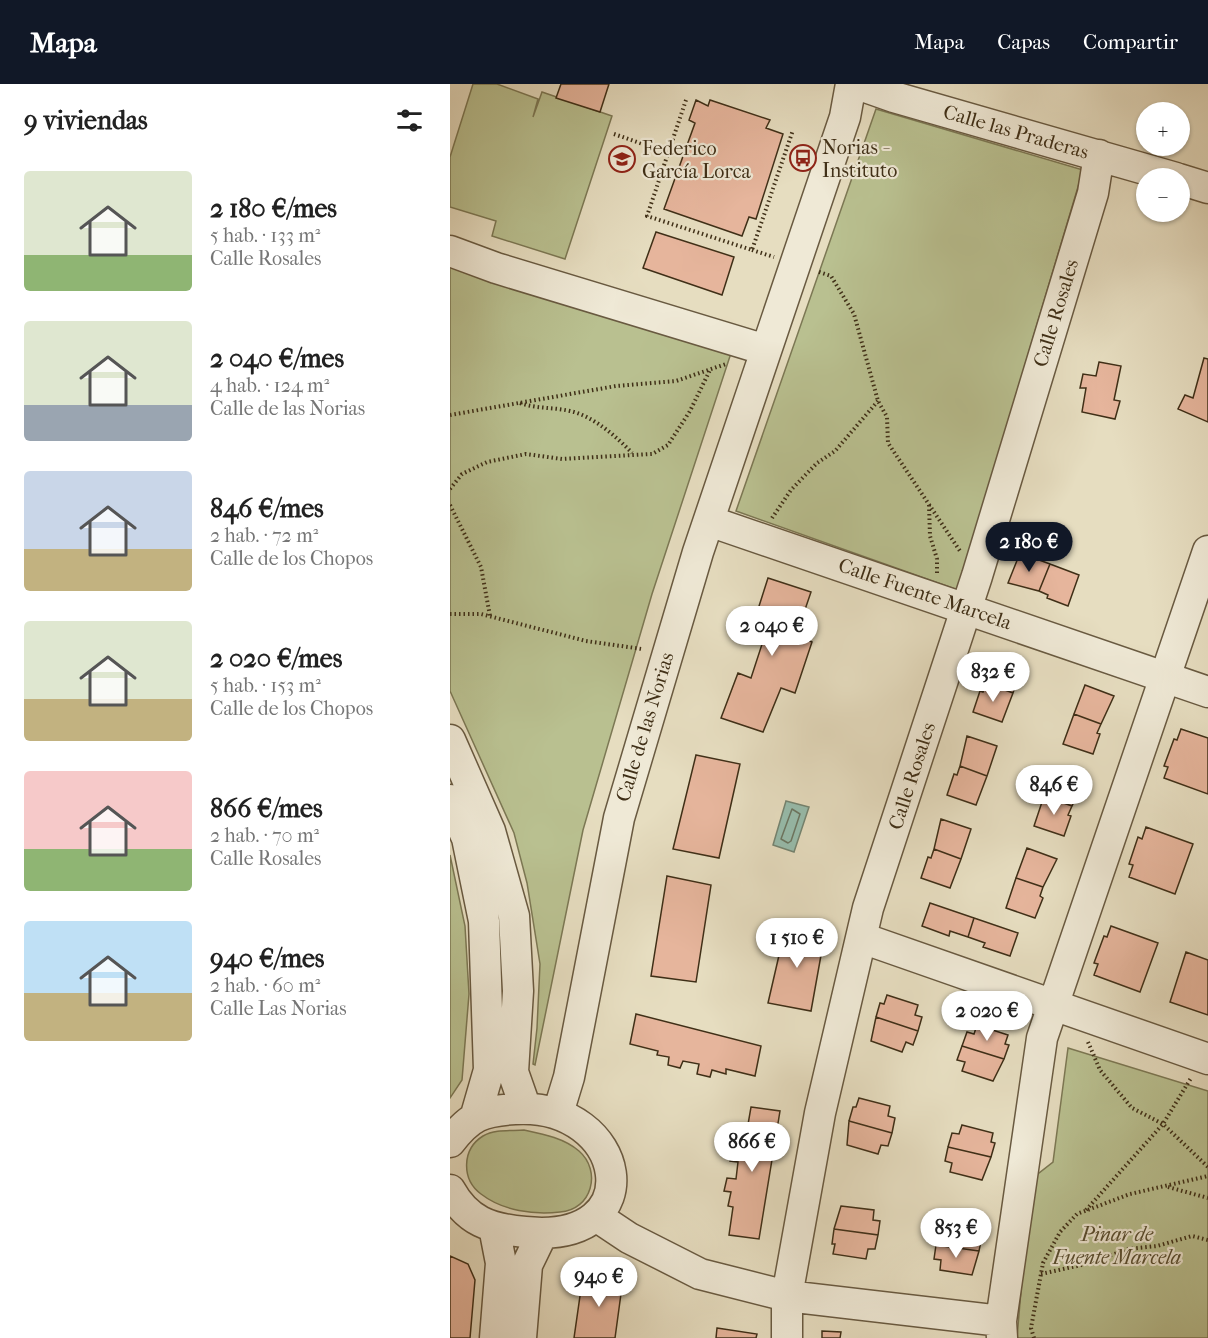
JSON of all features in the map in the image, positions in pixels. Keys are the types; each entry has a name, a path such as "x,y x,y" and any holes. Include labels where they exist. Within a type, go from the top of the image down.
{"street":[{"name":"Calle de las Norias","path":"558,1113 569,1077 618,818 709,521 845,117 851,84"},
{"name":"Calle las Praderas","path":"857,84 894,97 1142,168"},
{"name":"Calle Rosales","path":"787,1338 787,1296 820,1113 868,908 977,576 1093,193 1099,155"},
{"name":"Calle las Praderas","path":"1190,183 1208,188"},
{"path":"450,250 496,268 766,350"},
{"name":"Calle Fuente Marcela","path":"709,521 1208,692"},
{"path":"596,1216 629,1238 700,1274 787,1296 1001,1330 1042,1038 1208,551"},
{"path":"450,740 490,831 514,916 518,991 513,1072 526,1109"},
{"path":"450,800 467,838 484,921 489,1070 476,1115 450,1142"},
{"path":"862,938 1204,1058"},
{"path":"453,1204 475,1219 494,1227 542,1234 564,1232 584,1226 596,1216 607,1200 612,1179 610,1160 599,1142 581,1127 558,1113 526,1109 476,1115"},
{"path":"494,1227 501,1263 495,1338"},
{"path":"521,1338 527,1265 542,1234"}],"path":[{"path":"686,100 647,216 752,250 793,130"},
{"path":"614,134 668,153"},
{"path":"795,264 831,276 854,314 878,401 886,417 888,443 960,551 964,570 977,576"},
{"path":"450,415 616,386 676,381 728,363 732,357"},
{"path":"450,489 462,474 487,462 526,454 562,459 632,453 652,454 668,445 690,411 710,370"},
{"path":"762,539 776,510 791,490 817,463 835,451 878,401"},
{"path":"519,403 536,409 571,411 597,423 632,453"},
{"path":"929,504 930,536 938,570 930,596"},
{"path":"450,505 481,567 490,616"},
{"path":"450,614 490,616 586,641 642,649"},
{"path":"1082,1015 1085,1035 1100,1070 1132,1108 1163,1124 1208,1167"},
{"path":"1085,1211 1163,1124 1204,1058"},
{"path":"1034,1338 1031,1328 1043,1263 1060,1232 1077,1214 1130,1194 1208,1176"},
{"path":"1166,1187 1208,1198"},
{"path":"1041,1274 1095,1261 1128,1249 1157,1246 1192,1236 1208,1240"}],"green space":[{"path":"473,84 497,84 538,99 533,117 542,92 612,116 565,259 492,236 496,221 450,207 450,157"},
{"path":"876,109 1083,170 958,590 736,511"},
{"path":"450,263 733,347 652,594 583,830 535,1065 533,1064 540,964 527,883 514,833 450,691"},
{"path":"450,855 465,926 469,994 462,1080 450,1098"},
{"name":"Pinar de Fuente Marcela","path":"1068,1048 1208,1091 1208,1338 1017,1338 1025,1243 1034,1177 1053,1162"},
{"path":"524,1130 567,1143 586,1159 592,1179 586,1197 580,1204 571,1210 560,1212 540,1213 519,1210 490,1200 474,1188 467,1172 467,1164 471,1148 476,1142 493,1132"}],"water":[{"path":"786,801 809,807 794,852 773,845"}],"building":[{"path":"561,84 609,84 600,112 556,98"},
{"path":"696,100 708,106 710,100 770,120 766,128 783,134 756,219 749,217 742,236 664,209 695,123 689,120"},
{"path":"656,232 734,257 722,295 643,268"},
{"path":"1204,358 1208,359 1208,422 1178,409 1185,395 1193,398"},
{"path":"1099,362 1121,366 1114,400 1120,401 1115,419 1082,412 1086,388 1080,388 1083,374 1096,376"},
{"path":"1020,553 1050,564 1039,591 1008,583"},
{"path":"1050,564 1079,575 1068,606 1047,598 1048,595 1039,591"},
{"path":"768,578 811,592 796,636 812,642 795,693 781,688 763,732 721,718 738,673 751,678 767,629 753,625"},
{"path":"994,653 1023,663 1013,693 986,683"},
{"path":"986,683 1013,693 1002,722 973,712 980,691 983,692"},
{"path":"1085,685 1114,696 1101,724 1074,714"},
{"path":"1074,714 1101,724 1093,754 1063,744"},
{"path":"1181,729 1208,738 1208,794 1164,778 1168,767 1164,766 1174,739 1177,740"},
{"path":"967,736 997,746 987,776 960,766"},
{"path":"696,755 740,764 719,858 673,849"},
{"path":"960,766 987,776 976,805 947,795 954,774 957,775"},
{"path":"1056,767 1085,778 1072,806 1044,796"},
{"path":"1044,796 1072,806 1064,836 1034,826"},
{"path":"941,819 971,829 961,859 934,849"},
{"path":"1146,827 1193,844 1175,894 1129,877 1133,865 1129,864 1138,837 1142,839"},
{"path":"1027,848 1057,859 1043,887 1016,878"},
{"path":"934,849 961,859 950,888 921,878 928,857 931,858"},
{"path":"667,876 711,885 696,982 651,976"},
{"path":"1016,878 1043,887 1040,896 1043,898 1035,918 1006,908"},
{"path":"930,903 974,918 968,937 950,931 949,936 922,926"},
{"path":"974,918 1018,933 1010,956 983,947 985,943 968,937"},
{"path":"786,925 825,933 811,1011 768,1003"},
{"path":"1111,926 1158,943 1140,992 1094,975 1098,964 1094,963 1104,936 1107,937"},
{"path":"1186,952 1208,960 1208,1015 1170,1002"},
{"path":"887,995 918,1005 915,1015 922,1017 918,1031 876,1017 880,1003 884,1004"},
{"path":"636,1014 761,1046 755,1076 726,1069 726,1074 712,1070 710,1077 697,1074 699,1064 683,1061 680,1068 668,1065 669,1057 657,1055 658,1051 630,1044"},
{"path":"876,1017 918,1031 913,1045 906,1042 902,1052 871,1041"},
{"path":"977,1025 1008,1035 1005,1044 1009,1045 1004,1059 962,1046 967,1032 974,1034"},
{"path":"962,1046 1004,1059 993,1081 962,1071 965,1062 957,1060"},
{"path":"859,1098 890,1106 888,1116 895,1118 892,1133 849,1121 853,1107 856,1107"},
{"path":"751,1107 780,1111 759,1239 729,1235 733,1207 728,1206 731,1192 724,1191 727,1178 736,1179 738,1162 730,1161 733,1148 740,1148 741,1136 746,1136"},
{"path":"849,1121 892,1133 888,1146 881,1145 878,1154 847,1145"},
{"path":"962,1125 993,1133 991,1142 995,1143 991,1157 948,1147 952,1133 959,1134"},
{"path":"948,1147 991,1157 982,1180 950,1172 952,1163 945,1161"},
{"path":"841,1206 874,1210 873,1220 880,1221 878,1235 834,1229"},
{"path":"948,1222 980,1227 979,1236 982,1237 979,1251 936,1245 938,1231 945,1232"},
{"path":"834,1229 878,1235 875,1249 868,1249 866,1259 833,1254"},
{"path":"936,1245 979,1251 972,1275 940,1270 941,1260 934,1259"},
{"path":"450,1256 468,1264 475,1280 470,1338 450,1338"},
{"path":"583,1275 623,1279 615,1338 574,1338"},
{"path":"717,1328 757,1334 756,1338 716,1338"},
{"path":"822,1331 841,1332 840,1338 822,1338"}],"place":[{"name":"Norias - Instituto","path":"803,158"},
{"name":"Federico García Lorca","path":"622,159"}]}
